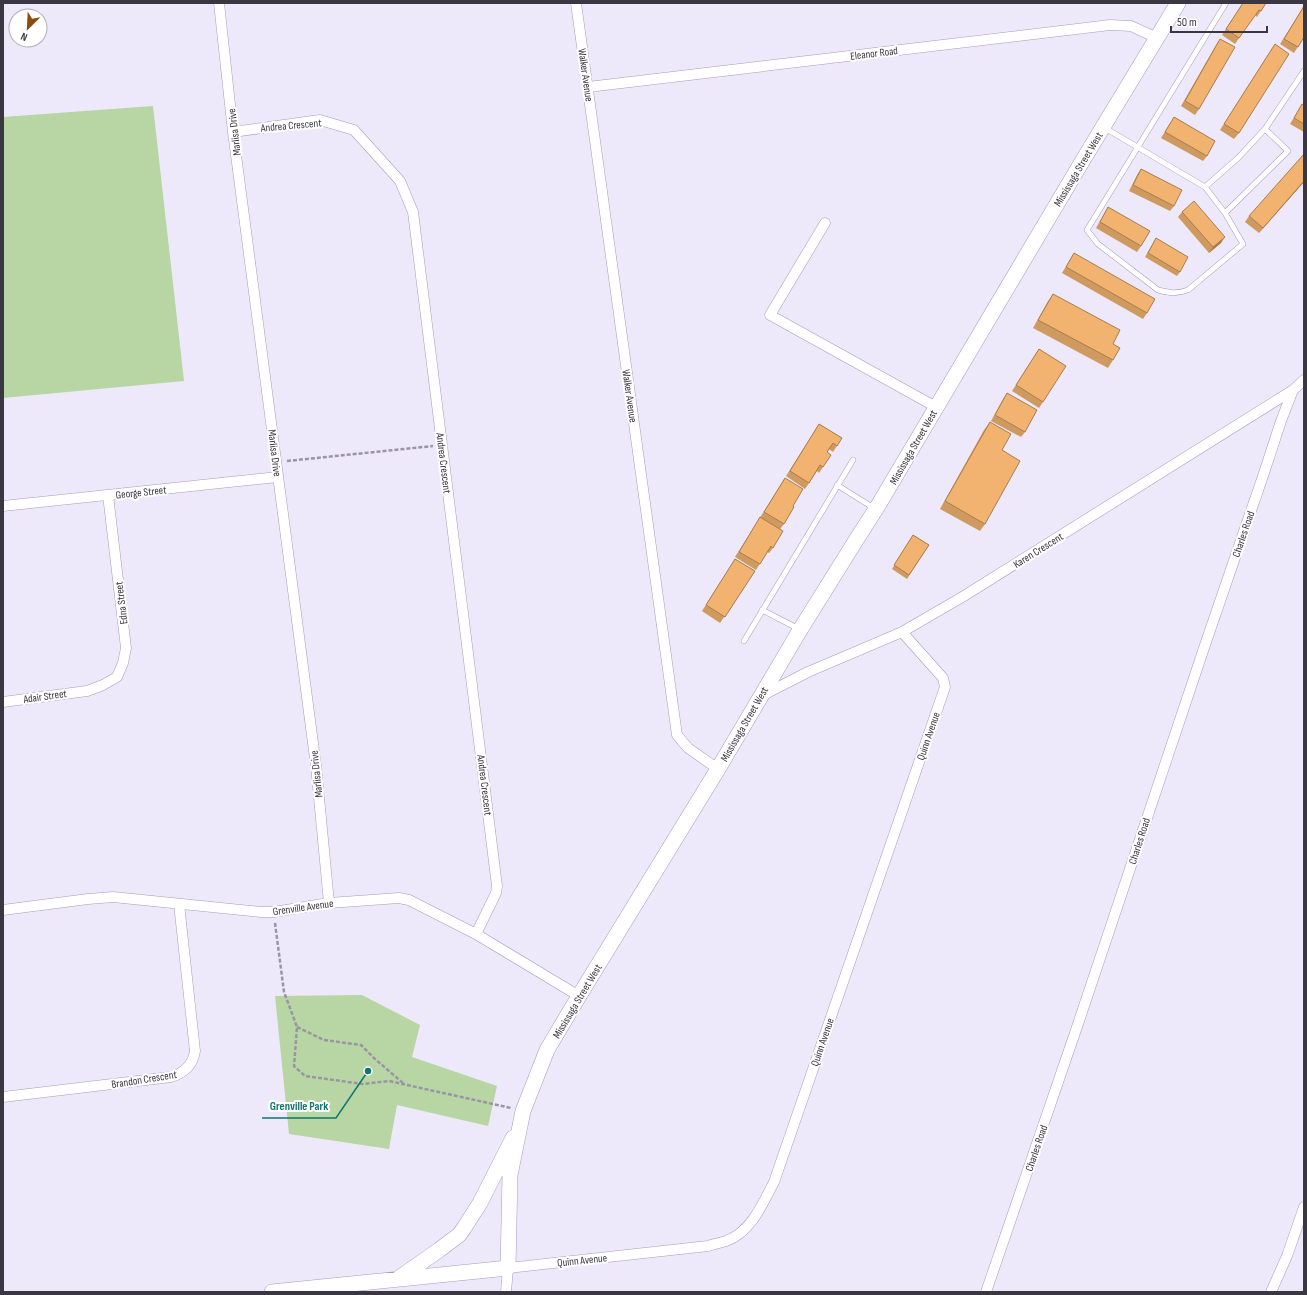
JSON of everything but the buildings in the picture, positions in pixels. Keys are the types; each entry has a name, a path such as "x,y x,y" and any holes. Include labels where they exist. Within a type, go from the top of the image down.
{"street":[{"name":"Marlisa Drive","path":"219,3 234,132 316,766 329,903"},
{"name":"Walker Avenue","path":"576,3 677,735 688,748 718,769"},
{"name":"Mississaga Street West","path":"508,1268 510,1175 522,1116 547,1050 718,769 800,630 876,509 1178,3"},
{"name":"Eleanor Road","path":"588,87 1110,25 1131,26 1157,38"},
{"name":"Andrea Crescent","path":"234,132 320,120 354,130 400,181 413,212 497,886 496,893 476,934"},
{"path":"825,223 770,316 936,407"},
{"name":"Karen Crescent","path":"760,696 808,672 902,632 964,596 1293,390 1304,380"},
{"name":"Charles Road","path":"986,1292 1281,421 1293,390"},
{"name":"George Street","path":"3,506 278,478"},
{"name":"Edna Street","path":"87,691 103,685 117,677 123,663 126,648 108,495"},
{"name":"Quinn Avenue","path":"508,1268 714,1244 726,1241 744,1231 759,1212 776,1175 945,687 943,678 902,632"},
{"name":"Adair Street","path":"3,702 87,691"},
{"name":"Grenville Avenue","path":"3,910 113,897 261,912 274,912 329,903 399,898 409,900 476,934 579,996"},
{"name":"Brandon Crescent","path":"3,1097 170,1077 187,1070 195,1051 179,904"},
{"path":"398,1279 439,1250 459,1234 464,1228 480,1203 522,1116"},
{"path":"1271,1292 1288,1256 1304,1207"},
{"path":"272,1292 508,1268 506,1292"}],"lane":[{"path":"1104,127 1138,147 1205,187 1225,213 1243,244 1188,290 1178,293 1169,293 1158,290 1098,244 1086,230 1138,147 1226,3"},
{"path":"1205,187 1238,158 1266,129 1304,71"},
{"path":"1298,79 1304,83"},
{"path":"1225,213 1288,150 1266,129"},
{"path":"744,641 852,460"},
{"path":"837,485 876,509"},
{"path":"762,610 800,630"}],"path":[{"path":"276,462 441,445"},
{"path":"274,912 284,992 297,1027 294,1066 305,1076 363,1084 389,1081 522,1116"},
{"path":"297,1027 324,1040 361,1045 374,1060 404,1084"}],"green space":[{"path":"153,106 184,381 3,398 3,117"},
{"path":"362,995 420,1025 412,1057 497,1086 488,1126 397,1105 389,1149 289,1134 275,996"}],"place":[{"name":"Grenville Park","path":"368,1071"}]}
